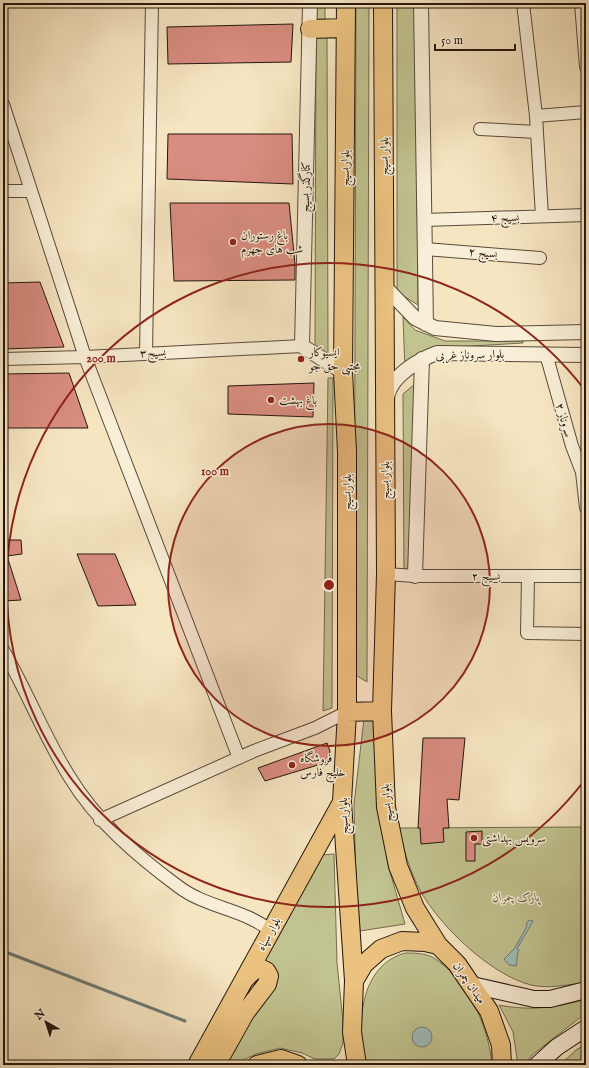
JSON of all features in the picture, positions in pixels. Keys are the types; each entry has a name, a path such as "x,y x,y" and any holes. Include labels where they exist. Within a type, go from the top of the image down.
{"main road":[{"name":"بلواربسیج","path":"346,3 343,372 347,452 347,712 342,802 354,981"},
{"name":"بلوار بسیج","path":"383,3 386,574 382,711 386,807 398,866 415,908 438,945"},
{"path":"310,29 346,28"},
{"path":"347,712 382,711"},
{"name":"بلوار سپاه","path":"197,1065 342,802"},
{"path":"357,1065 352,1032 354,981 364,964 381,949 402,941 425,942 438,945"},
{"name":"میدان چمران","path":"438,945 457,964 489,1011 501,1045 502,1065"},
{"path":"216,1065 245,1013 267,984 269,976 266,971 258,968 243,981"},
{"path":"472,985 534,999 550,999 586,990"},
{"path":"537,1065 557,1047 586,1028"},
{"path":"257,1065 281,1059 298,1065"}],"street":[{"path":"146,353 152,3"},
{"name":"کنارگذر بسیج","path":"302,346 310,3"},
{"path":"421,3 426,324"},
{"path":"523,3 536,116 542,216"},
{"path":"581,3 586,67"},
{"path":"3,104 85,358 239,758"},
{"path":"536,116 586,112"},
{"path":"480,129 537,132"},
{"path":"3,191 30,191"},
{"name":"بسیج ۴","path":"424,220 586,215"},
{"name":"بسیج ۲","path":"425,249 540,258"},
{"name":"بلوار سروناز غربی","path":"384,286 415,318 435,328 496,334 586,332"},
{"path":"545,332 542,343 546,354"},
{"path":"302,346 343,372"},
{"name":"بسیج۳","path":"3,359 85,358 146,353 302,346"},
{"name":"بلوار سروناز غربی","path":"384,410 389,388 395,379 422,359 437,353 586,354"},
{"name":"سروناز ۲","path":"546,354 572,446 582,472 586,508"},
{"path":"416,576 422,359"},
{"name":"بسیج ۲","path":"386,574 416,576 586,576"},
{"path":"528,576 528,633 586,634"},
{"path":"3,650 69,776 100,820 155,870 189,895 258,921 271,931"},
{"path":"100,820 239,758 315,728 347,712"}],"green space":[{"path":"315,3 325,3 325,23 314,23"},
{"path":"356,3 369,3 367,682 354,674"},
{"path":"397,3 420,3 417,161 418,305 397,292"},
{"path":"327,35 328,357 315,346 316,36"},
{"path":"403,317 415,330 445,341 523,341 523,343 455,347 405,372"},
{"path":"423,377 418,547 404,575 403,394"},
{"path":"328,378 333,378 332,708 323,711"},
{"path":"364,718 374,718 378,802 388,865 405,924 360,931 356,882 354,805"},
{"name":"پارک چمران","path":"586,827 586,982 544,987 531,985 516,980 500,971 468,948 441,920 430,906 417,884 410,869 398,828"},
{"path":"334,854 337,963 343,1021 343,1043 339,1054 334,1059 315,1059 302,1053 280,1048 256,1054 232,1065 206,1065 254,981 320,855"},
{"path":"405,953 422,954 432,957 445,966 456,977 466,990 481,1019 490,1050 492,1065 366,1065 361,1033 364,999 378,970 390,960"},
{"path":"586,999 586,1013 532,1055 524,1065 518,1065 513,1032 499,1005 521,1008 543,1008 564,1005"},
{"path":"586,1044 586,1065 560,1065 576,1050"}],"water":[{"path":"529,920 533,921 517,949 519,950 516,966 509,965 504,959 515,948"},
{"path":"422,1027 429,1030 432,1037 429,1044 422,1047 415,1044 412,1037 415,1030"}],"building":[{"path":"293,24 291,62 168,64 167,27"},
{"path":"168,134 292,134 293,184 167,179"},
{"name":"باغ رستوران شب های جهرم","path":"170,203 289,203 295,264 295,280 174,281"},
{"path":"40,282 64,347 3,349 3,283"},
{"path":"69,373 88,428 3,428 3,374"},
{"name":"باغ بهشت","path":"314,383 313,417 228,414 228,386"},
{"path":"3,540 21,540 22,554 7,556 21,600 3,601"},
{"path":"77,554 115,554 136,605 98,606"},
{"path":"423,738 465,738 459,800 447,799 449,828 443,828 444,842 421,844 420,828 418,828"},
{"name":"فروشگاه خلیج فارس","path":"327,743 330,751 328,762 265,781 258,768"},
{"path":"482,831 482,844 475,844 475,861 466,861 466,832"}],"waterway":[{"path":"3,951 185,1021"}],"place":[{"name":"باغ رستوران شب های جهرم","path":"233,242"},
{"name":"ایسیوکار مجتبی حق جو","path":"301,359"},
{"name":"باغ بهشت","path":"271,400"},
{"name":"فروشگاه خلیج فارس","path":"292,765"},
{"name":"سرویس بهداشتی","path":"474,838"}]}
